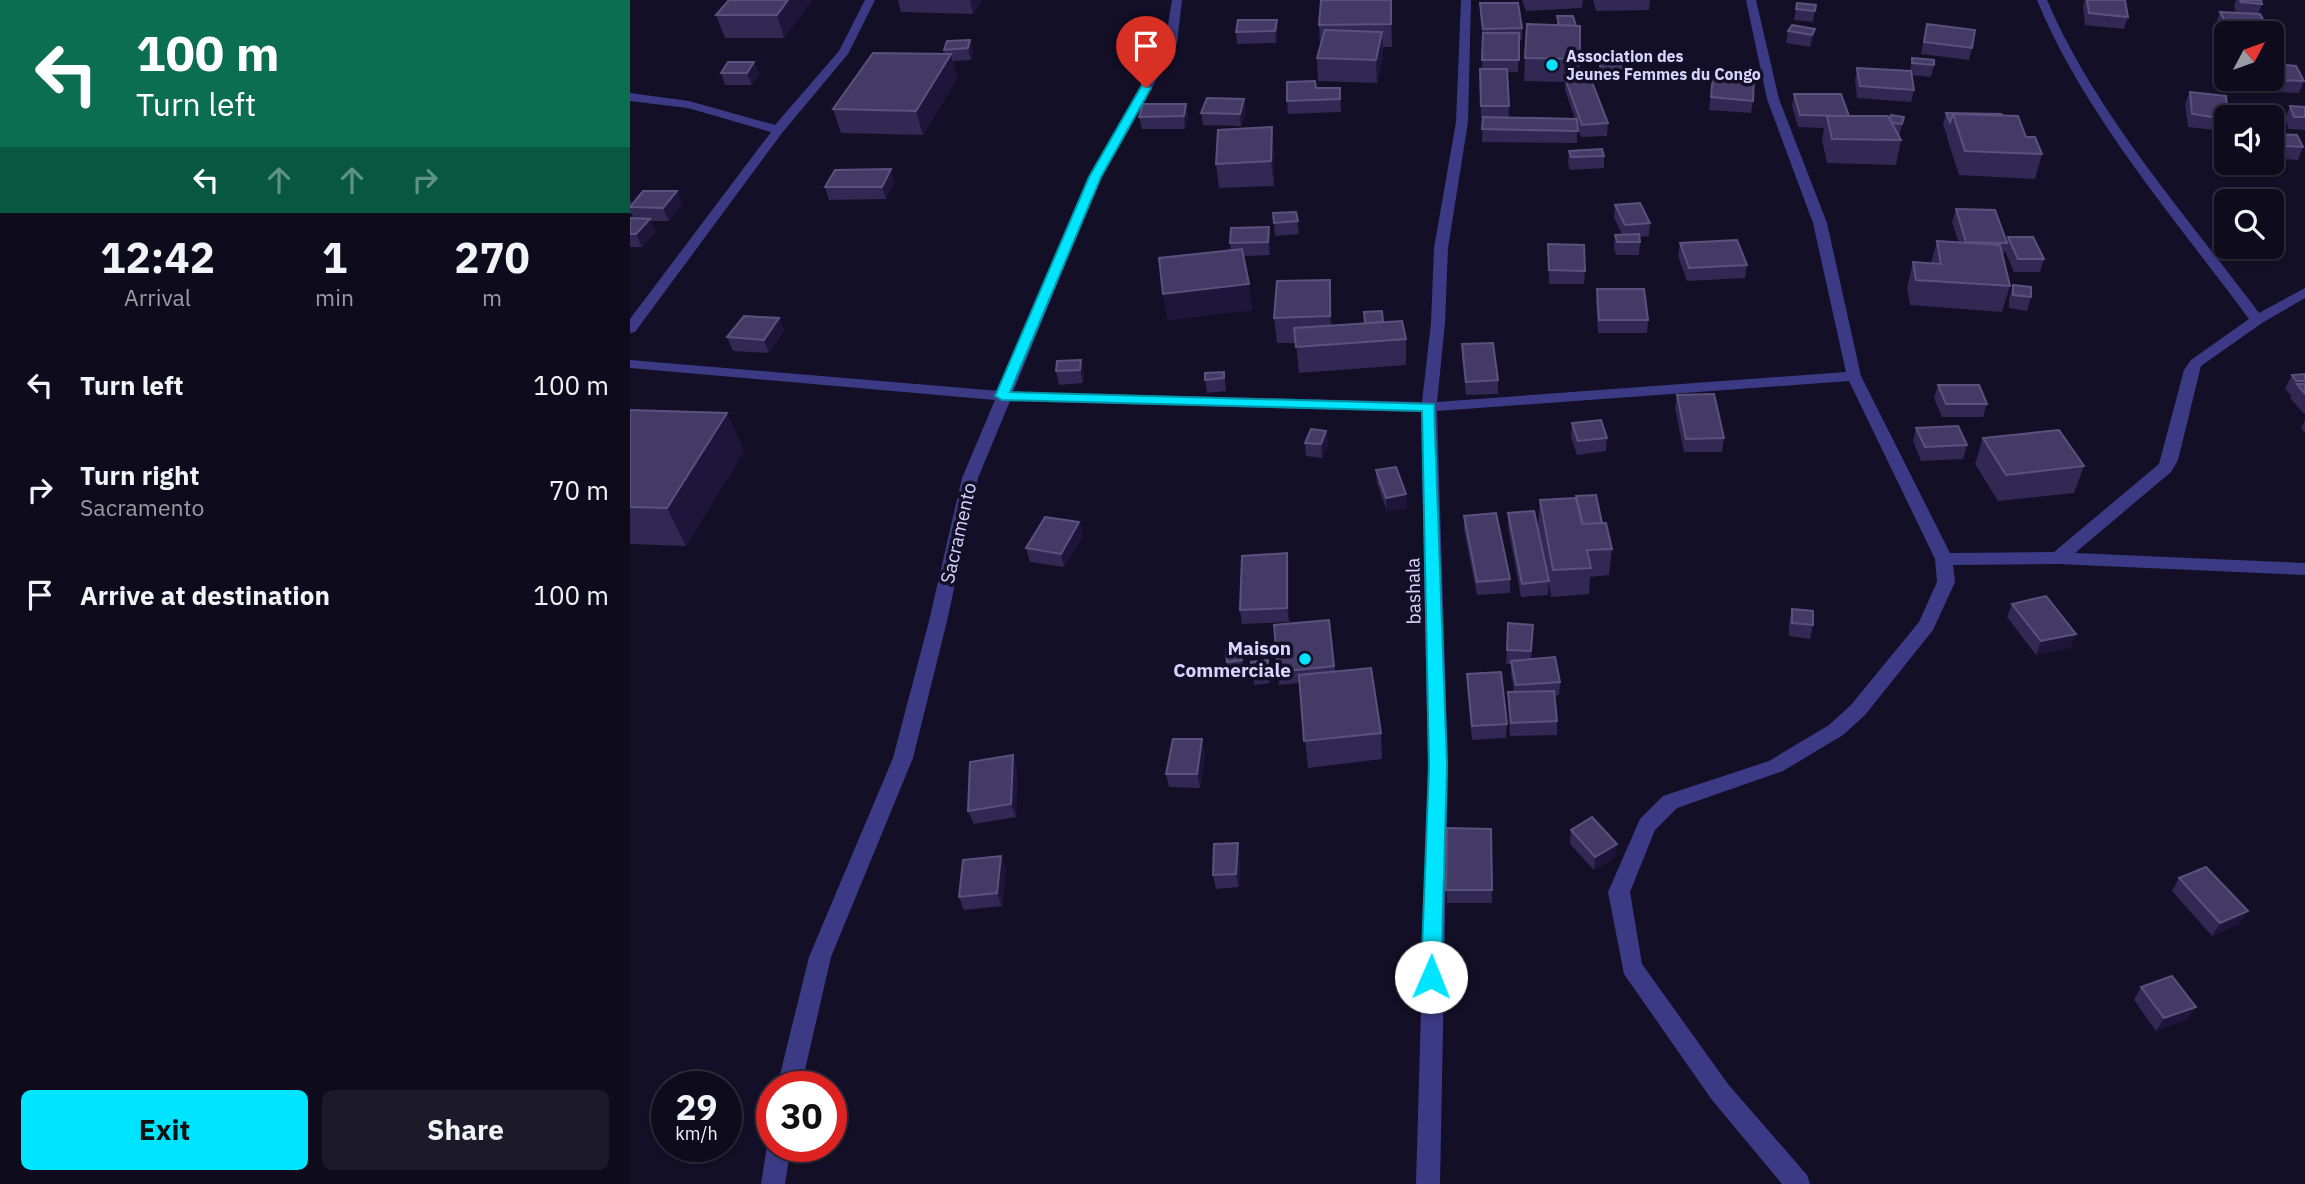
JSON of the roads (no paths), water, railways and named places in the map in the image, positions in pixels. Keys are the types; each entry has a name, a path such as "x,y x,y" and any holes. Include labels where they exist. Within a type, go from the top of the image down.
{"street":[{"path":"630,329 778,130 844,52 870,0"},
{"name":"Sacramento","path":"793,1071 820,957 903,758 938,621 970,478 1095,177 1171,43 1177,0"},
{"name":"bashala","path":"1427,1184 1438,766 1429,407 1438,323 1441,248 1462,122 1466,0"},
{"path":"1751,0 1773,99 1821,223 1854,376 1944,559 1946,582 1927,625 1858,710 1836,730 1776,766 1670,802 1647,825 1619,892 1632,967 1681,1031 1720,1091 1798,1184"},
{"path":"2042,0 2057,36 2106,117 2257,320"},
{"path":"630,97 689,105 778,130"},
{"path":"2058,558 2165,468 2170,460 2191,370 2196,363 2257,320 2305,292"},
{"path":"630,364 1002,396 1429,407 1854,376"},
{"path":"1944,559 2058,558 2305,569"},
{"path":"773,1184 776,1162"}],"place":[{"name":"Association des Jeunes Femmes du Congo","path":"1552,65"},
{"name":"Maison Commerciale","path":"1305,659"}]}
